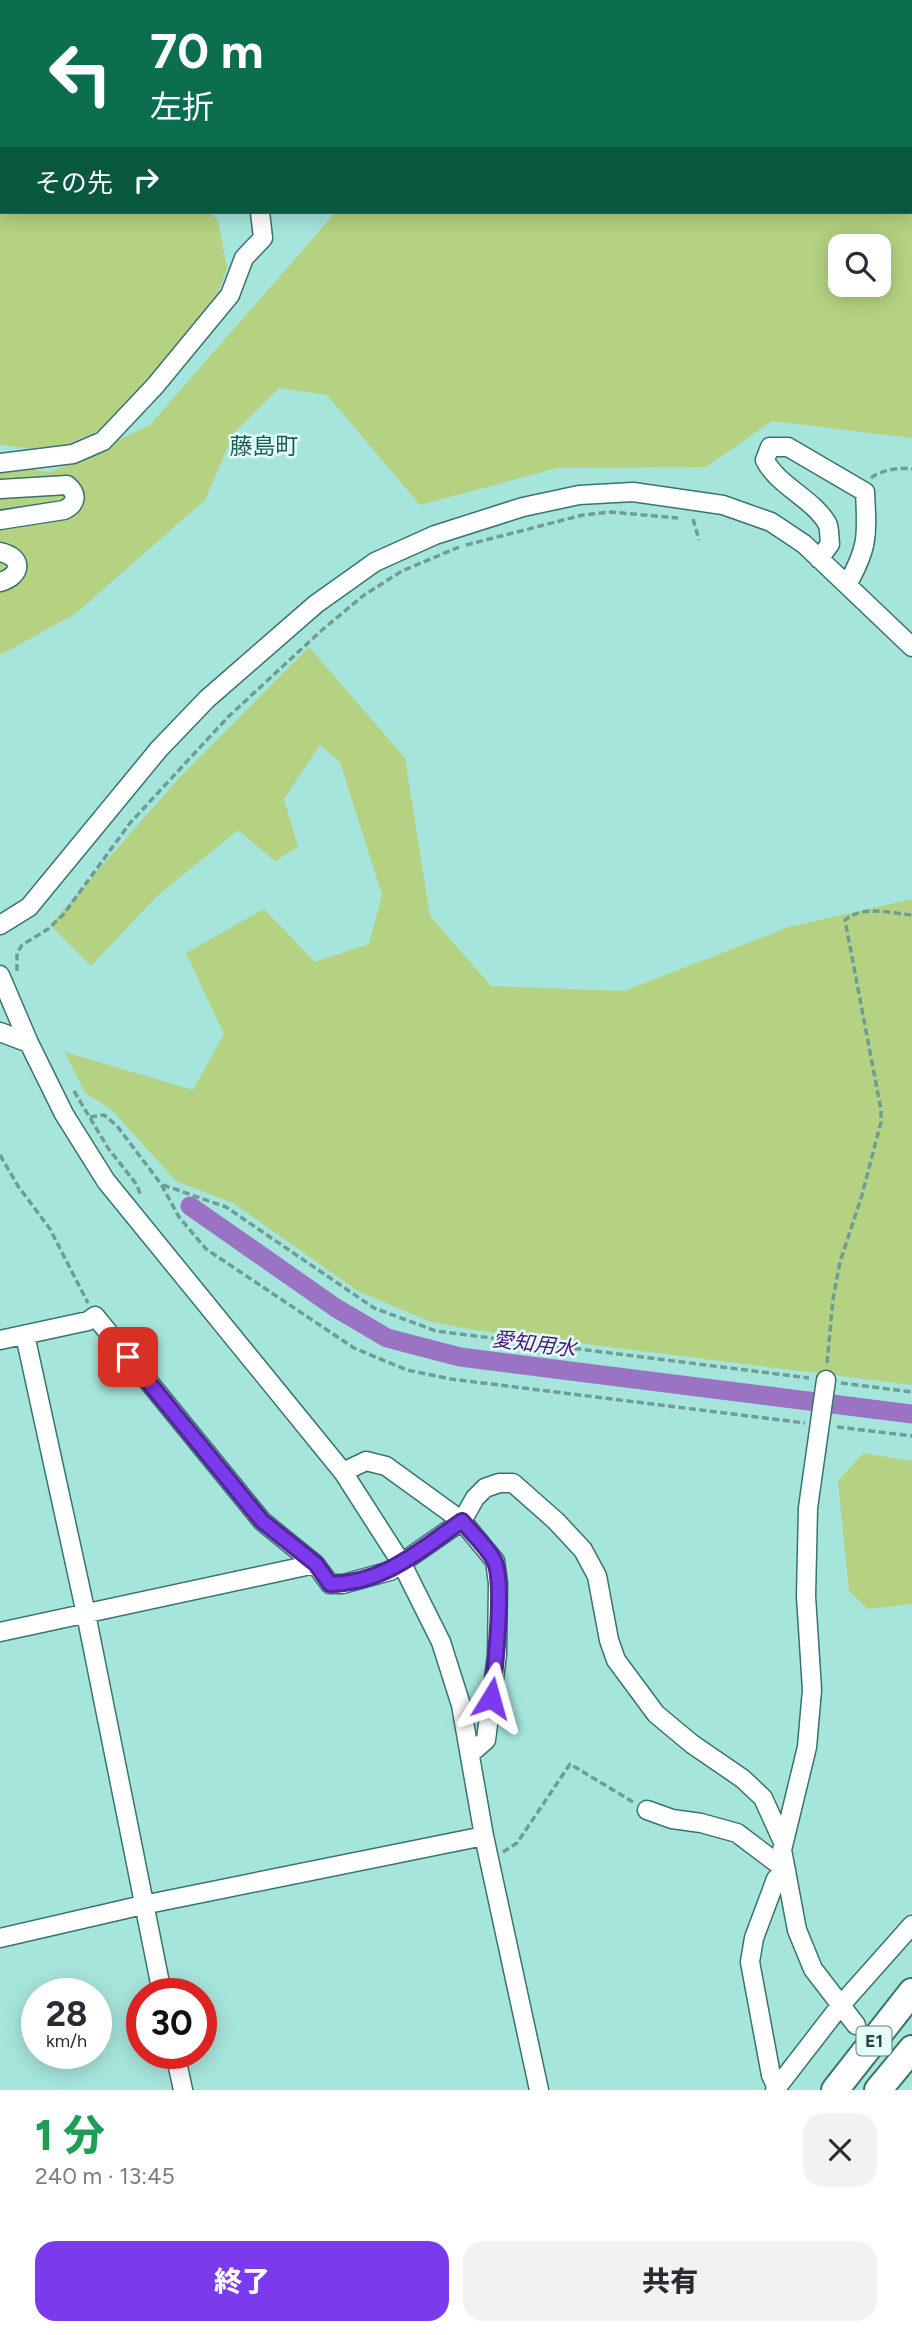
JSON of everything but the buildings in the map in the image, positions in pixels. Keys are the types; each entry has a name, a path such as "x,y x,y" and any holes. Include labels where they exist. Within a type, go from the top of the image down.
{"highway":[{"name":"E1","path":"835,2090 912,1992"},
{"name":"E1","path":"878,2090 912,2049"}],"street":[{"path":"0,463 73,454 103,441 155,386 230,295 244,258 263,238 260,214"},
{"path":"819,559 830,544 828,524 794,489 771,472 765,460 770,447 788,447 865,492 867,534 863,557 846,584"},
{"path":"0,489 67,485 75,495 74,502 64,510 0,520"},
{"path":"0,925 29,907 159,749 207,699 316,604 375,562 435,536 523,507 579,495 633,492 723,505 771,522 804,544 912,646"},
{"path":"0,552 10,554 16,559 17,567 16,573 0,582"},
{"path":"9,974 29,1043 64,1114 106,1181 343,1472 402,1563 441,1642 461,1705 484,1836 539,2090"},
{"path":"0,1032 29,1043"},
{"path":"0,1340 88,1321 95,1316 262,1521 316,1564 330,1584 343,1584 390,1571 462,1521 475,1498 485,1488 499,1483 513,1483 556,1521 583,1550 597,1576 609,1640 616,1660 656,1714 692,1744 743,1779 763,1798 782,1842 797,1930 813,1969 856,2025"},
{"path":"25,1335 86,1614 159,1978"},
{"path":"782,1842 807,1747 812,1689 806,1596 808,1508 825,1380"},
{"path":"343,1472 366,1461 386,1466 462,1521 495,1561 499,1583 497,1655 486,1740 471,1753"},
{"path":"0,1632 316,1564"},
{"path":"647,1810 672,1819 701,1823 737,1833 786,1870"},
{"path":"0,1938 143,1905 484,1836"},
{"path":"776,2089 771,2075 751,1962 754,1938 776,1879 786,1870"},
{"path":"776,2089 840,2006 912,1925"},
{"path":"178,2069 183,2090"}],"path":[{"path":"858,487 876,474 912,469"},
{"path":"9,974 22,945 48,929 63,915 130,823 199,746 329,623 364,595 402,571 458,548 583,515 611,512 694,520 699,540"},
{"path":"825,1380 833,1299 840,1262 862,1195 881,1122 881,1110 845,920 852,914 866,911 912,915"},
{"path":"70,1084 108,1147 137,1185 142,1200 131,1212"},
{"path":"90,1117 104,1115 117,1126 161,1184 179,1217 206,1249 327,1331 378,1359 407,1370 451,1380 912,1436"},
{"path":"0,1155 1,1162 50,1229 95,1316"},
{"path":"161,1184 226,1207 374,1308 436,1331 912,1392"},
{"path":"490,1860 517,1843 570,1764 647,1810"}],"green space":[{"path":"0,214 211,214 218,220 227,268 213,307 135,416 51,451 0,445"},
{"path":"334,214 912,214 912,438 772,421 706,467 557,468 420,505 327,395 279,388 234,433 205,500 75,614 0,655 0,465 51,472 150,425"},
{"path":"309,647 405,758 430,916 491,986 624,991 789,927 912,899 912,1385 474,1330 431,1322 358,1291 233,1203 176,1181 111,1109 85,1093 65,1052 193,1090 224,1034 186,953 264,909 315,962 369,944 382,895 340,762 320,745 284,799 298,847 275,861 238,830 156,897 91,966 50,925 181,776"},
{"path":"863,1453 912,1461 912,1604 868,1609 849,1591 838,1481"}],"waterway":[{"name":"愛知用水","path":"190,1206 336,1308 387,1338 460,1357 912,1414"}],"district":[{"name":"藤島町","path":"264,446"}],"route":[{"path":"128,1357 262,1521 316,1564 330,1584 343,1584 390,1571 462,1521 495,1561 499,1583 497,1655 491,1698"}]}
